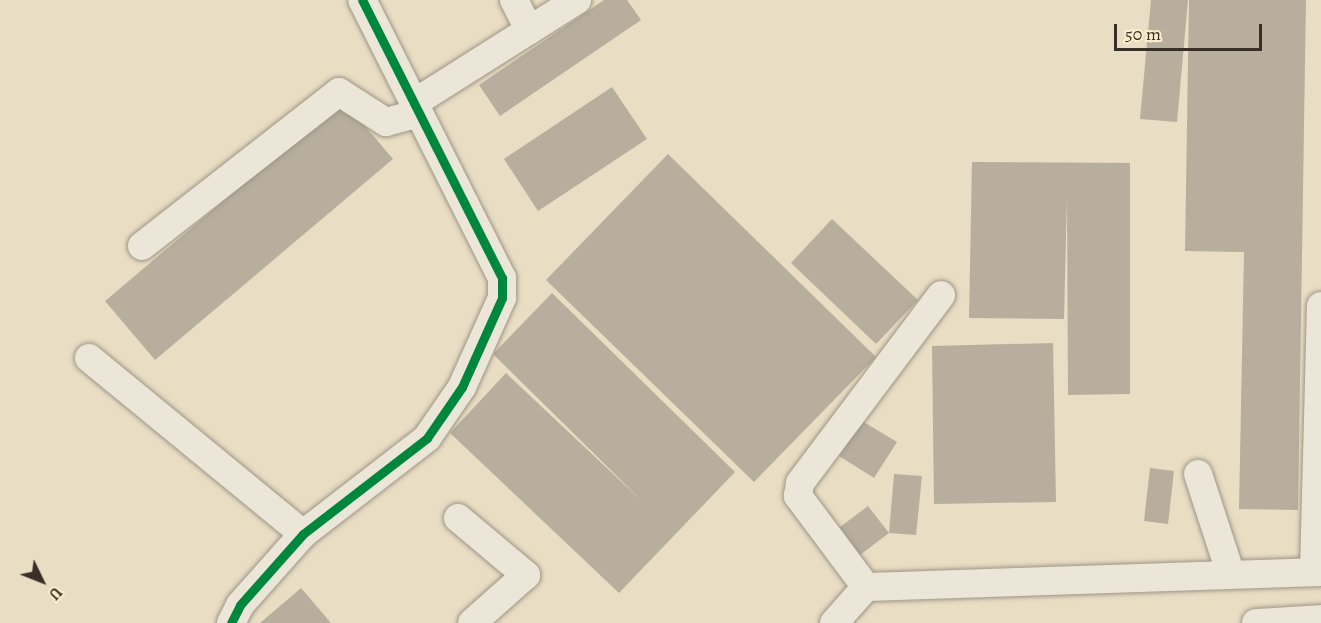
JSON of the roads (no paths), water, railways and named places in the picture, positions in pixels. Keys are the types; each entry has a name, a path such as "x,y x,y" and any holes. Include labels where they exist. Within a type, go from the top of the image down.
{"street":[{"path":"231,623 240,605 303,534 427,438 462,387 502,298 502,278 362,0"},
{"path":"514,0 529,30"},
{"path":"142,246 339,92 386,122 416,108 529,30 577,0"},
{"path":"866,587 798,496 800,483 941,295"},
{"path":"834,623 866,587 1230,572 1317,572 1321,306"},
{"path":"89,358 303,534"},
{"path":"1198,474 1230,572"},
{"path":"458,518 526,575 472,623"},
{"path":"1258,622 1321,619"}]}
